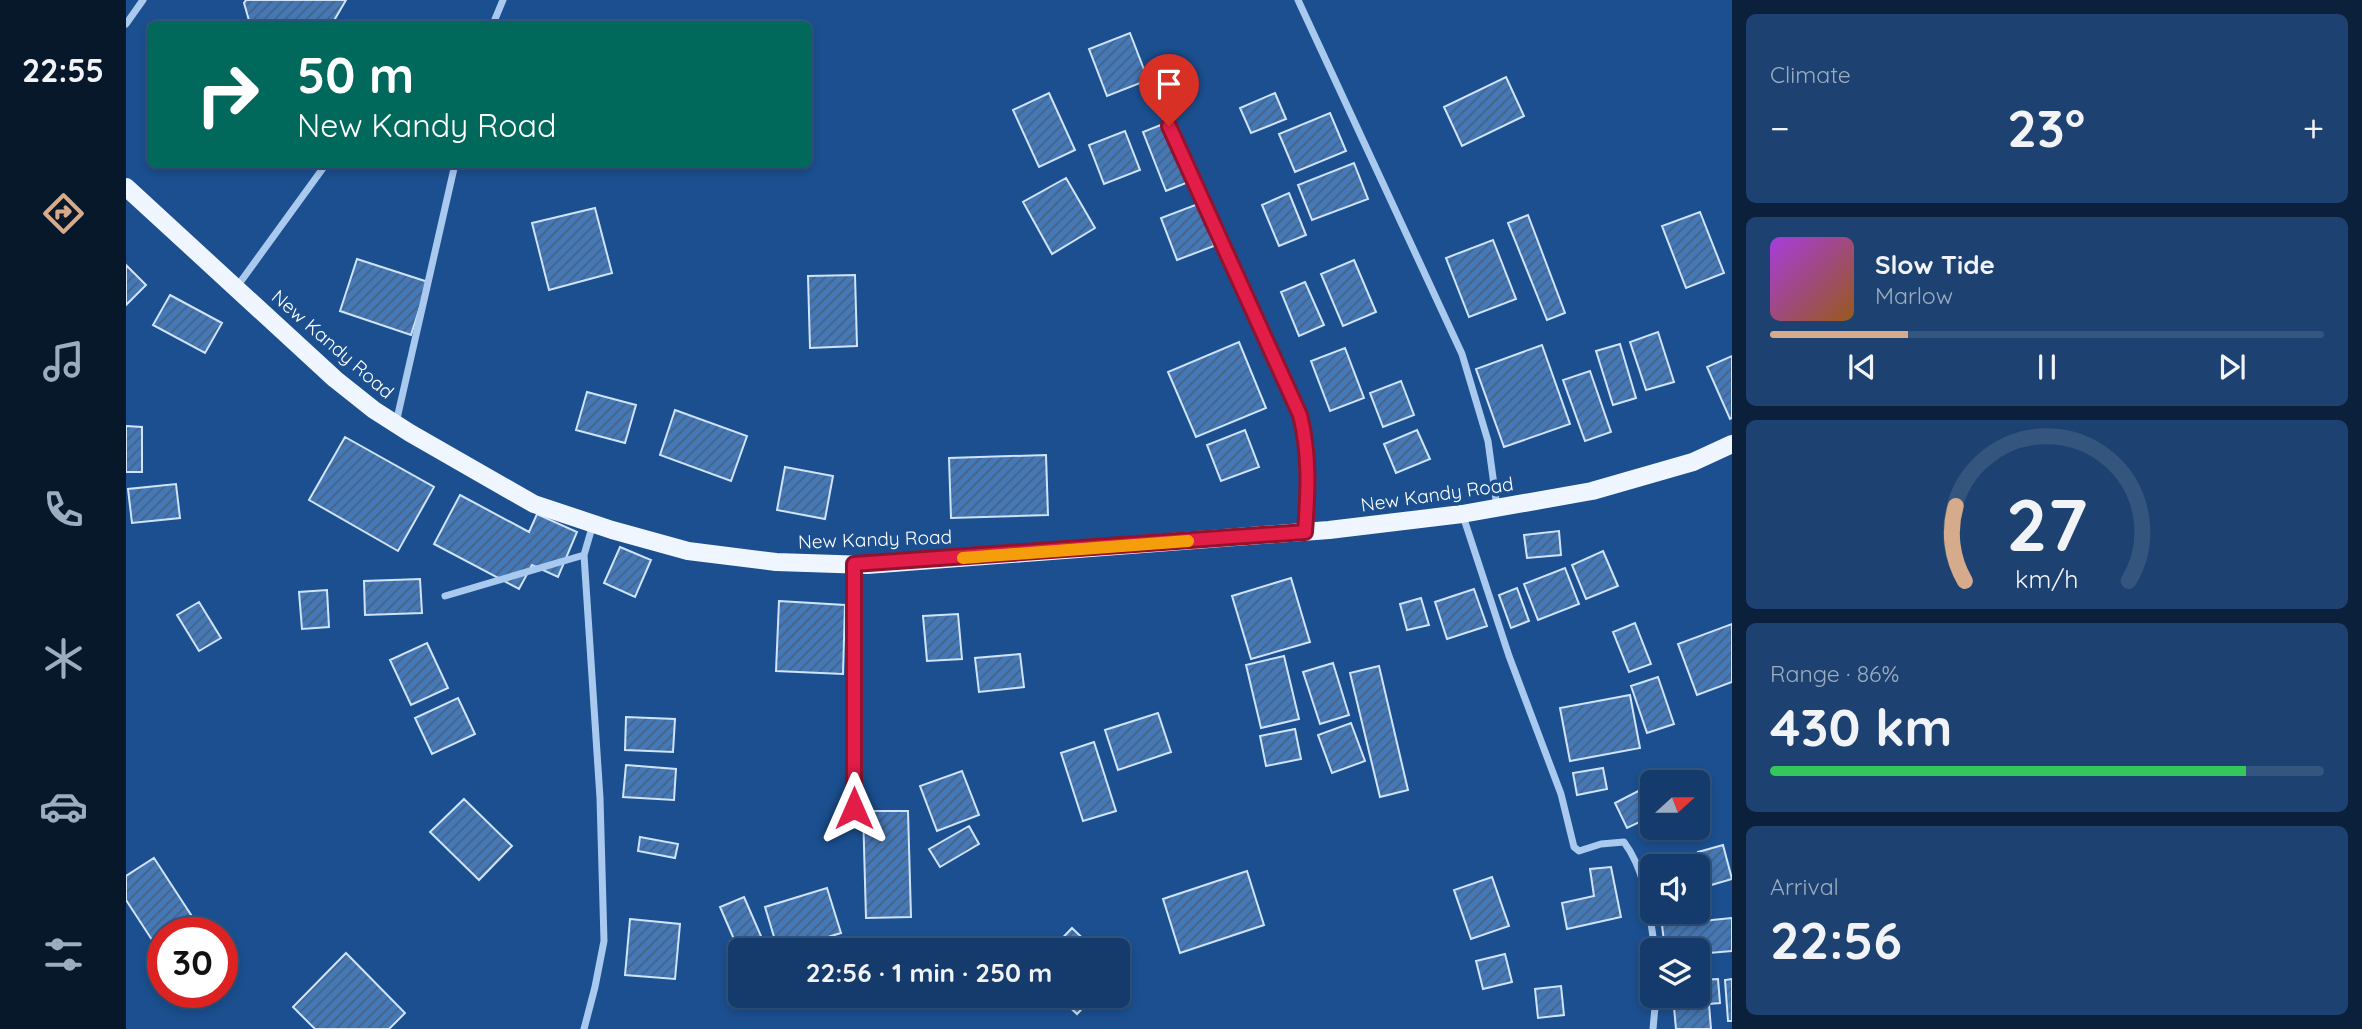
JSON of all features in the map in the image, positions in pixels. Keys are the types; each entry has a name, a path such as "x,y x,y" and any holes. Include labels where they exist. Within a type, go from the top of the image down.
{"main road":[{"name":"New Kandy Road","path":"126,187 335,379 396,424 534,504 688,551 776,562 854,564 1305,532 1462,513 1592,491 1693,462 1732,444"}],"street":[{"path":"126,24 143,0"},
{"path":"494,21 503,0"},
{"path":"1298,0 1462,355 1488,441 1497,507"},
{"path":"1158,102 1300,415 1307,444 1308,493 1305,532"},
{"path":"236,288 323,168"},
{"path":"396,424 454,168"},
{"path":"1462,513 1509,656 1561,794 1573,847 1579,851 1601,844 1624,842 1633,855 1644,885 1653,938"},
{"path":"584,1029 604,942 600,798 584,555 593,524"},
{"path":"445,596 584,555"},
{"path":"854,564 854,808"},
{"path":"1653,1029 1655,1008"}],"building":[{"path":"246,0 346,0 334,21 249,21 244,3"},
{"path":"1130,33 1148,80 1107,96 1089,49"},
{"path":"1506,77 1524,116 1462,146 1444,107"},
{"path":"1049,93 1075,150 1039,167 1013,110"},
{"path":"1275,93 1286,119 1251,133 1240,108"},
{"path":"1330,113 1346,151 1295,172 1279,134"},
{"path":"1168,122 1191,181 1166,191 1143,132"},
{"path":"1125,131 1140,170 1104,184 1089,145"},
{"path":"1354,163 1368,199 1312,220 1298,185"},
{"path":"1066,178 1095,228 1052,254 1023,202"},
{"path":"1289,193 1306,235 1279,246 1262,205"},
{"path":"1198,204 1214,246 1177,260 1161,218"},
{"path":"595,208 612,273 549,290 532,223"},
{"path":"1700,212 1724,273 1686,288 1662,226"},
{"path":"1528,215 1565,313 1547,320 1508,223"},
{"path":"1493,240 1516,299 1469,317 1446,258"},
{"path":"357,259 428,282 411,335 340,311"},
{"path":"1354,260 1376,312 1343,326 1321,274"},
{"path":"126,265 146,285 126,305"},
{"path":"855,275 857,346 810,348 808,276"},
{"path":"1305,282 1324,325 1299,336 1281,292"},
{"path":"170,295 222,323 205,353 153,325"},
{"path":"1658,332 1674,382 1646,390 1630,342"},
{"path":"1239,342 1266,408 1196,437 1168,372"},
{"path":"1620,344 1636,398 1613,405 1596,351"},
{"path":"1542,345 1570,424 1504,447 1476,369"},
{"path":"1345,348 1364,398 1330,411 1311,361"},
{"path":"1732,356 1732,418 1730,419 1707,367"},
{"path":"1590,371 1611,432 1585,441 1563,380"},
{"path":"1401,381 1414,415 1383,427 1370,393"},
{"path":"587,392 636,405 625,443 576,430"},
{"path":"675,410 747,436 731,481 660,455"},
{"path":"126,426 142,427 142,472 126,472"},
{"path":"1245,430 1259,467 1221,481 1207,445"},
{"path":"1417,430 1430,459 1396,473 1384,444"},
{"path":"345,437 434,487 398,551 309,500"},
{"path":"1046,455 1048,515 951,518 949,458"},
{"path":"785,467 833,476 825,519 777,510"},
{"path":"176,484 180,518 132,523 128,489"},
{"path":"460,495 529,532 537,514 577,532 558,577 532,565 519,589 434,544"},
{"path":"1559,531 1561,555 1527,558 1524,535"},
{"path":"620,547 651,560 635,597 604,583"},
{"path":"1603,551 1618,586 1586,599 1572,565"},
{"path":"1565,568 1579,604 1538,620 1524,584"},
{"path":"1291,578 1310,642 1251,659 1232,596"},
{"path":"420,579 422,613 365,615 364,581"},
{"path":"1517,588 1529,621 1511,628 1499,595"},
{"path":"1474,589 1487,626 1447,639 1435,602"},
{"path":"327,590 329,627 302,629 299,592"},
{"path":"1421,598 1429,625 1407,630 1400,604"},
{"path":"779,601 845,605 843,674 776,671"},
{"path":"199,602 221,638 199,651 177,615"},
{"path":"958,614 962,659 927,661 923,616"},
{"path":"1635,623 1651,664 1629,672 1613,632"},
{"path":"1732,624 1732,682 1697,695 1678,644"},
{"path":"427,643 448,688 411,705 390,660"},
{"path":"1020,654 1024,687 979,692 975,658"},
{"path":"1284,656 1299,719 1261,728 1246,665"},
{"path":"1333,663 1349,715 1320,724 1303,672"},
{"path":"1379,666 1408,790 1380,797 1350,673"},
{"path":"1658,677 1674,724 1647,733 1631,686"},
{"path":"1630,695 1640,748 1570,761 1560,708"},
{"path":"458,698 475,734 432,754 415,718"},
{"path":"1158,713 1171,752 1118,770 1105,730"},
{"path":"626,717 675,719 673,752 625,750"},
{"path":"1351,723 1365,761 1332,773 1318,735"},
{"path":"1295,729 1301,759 1266,766 1260,736"},
{"path":"1094,742 1116,811 1083,821 1061,753"},
{"path":"626,765 676,769 674,800 623,797"},
{"path":"1603,768 1607,789 1577,795 1573,773"},
{"path":"962,771 979,815 937,831 920,786"},
{"path":"1640,790 1640,822 1627,828 1615,803"},
{"path":"464,799 512,846 479,880 430,832"},
{"path":"863,811 908,811 911,917 866,918"},
{"path":"969,826 979,844 940,867 929,849"},
{"path":"640,837 678,844 675,858 638,851"},
{"path":"1723,845 1732,879 1710,885 1710,854 1698,852"},
{"path":"154,858 192,917 147,917 147,932 126,900 126,876"},
{"path":"1611,867 1621,917 1567,929 1562,903 1594,896 1590,869"},
{"path":"1247,871 1264,925 1180,953 1163,899"},
{"path":"1492,877 1509,926 1471,939 1454,890"},
{"path":"827,888 841,933 825,938 774,938 765,907"},
{"path":"744,897 762,938 733,938 720,907"},
{"path":"1732,918 1732,951 1710,953 1710,938 1664,938 1662,925 1710,924 1710,920"},
{"path":"630,919 680,924 675,979 625,975"},
{"path":"1072,928 1082,938 1062,938"},
{"path":"346,953 405,1013 389,1029 315,1029 293,1007"},
{"path":"1505,954 1512,982 1483,989 1476,961"},
{"path":"1710,979 1718,979 1720,1003 1710,1004"},
{"path":"1732,979 1732,1021 1728,1021 1725,980"},
{"path":"1561,986 1564,1015 1538,1018 1535,989"},
{"path":"1071,1008 1083,1008 1077,1014"},
{"path":"1674,1008 1709,1008 1711,1029 1676,1029"}],"slow traffic":[{"path":"963,558 1188,541"}],"route":[{"path":"854,808 854,564 1305,532 1308,493 1307,444 1300,415 1169,126"}]}
